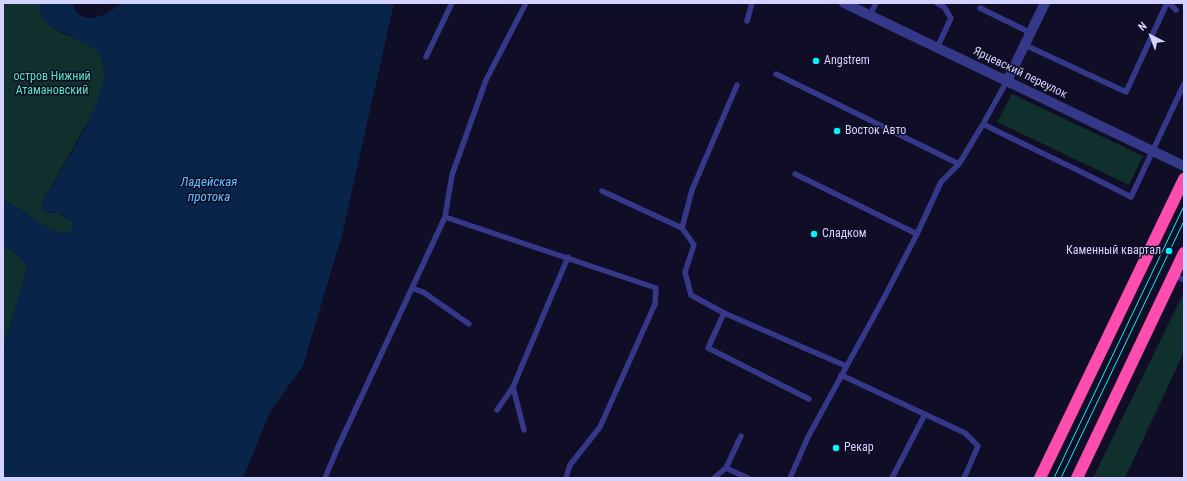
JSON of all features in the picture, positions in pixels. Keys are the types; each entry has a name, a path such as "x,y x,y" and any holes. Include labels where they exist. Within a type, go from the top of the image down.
{"highway":[{"path":"1040,478 1184,178"},
{"path":"1077,478 1179,277 1184,254"}],"street":[{"name":"Ярцевский переулок","path":"844,3 1184,166"},
{"path":"1007,81 1045,3"}],"lane":[{"path":"426,57 452,3"},
{"path":"325,478 445,217 452,176 486,80 526,3"},
{"path":"747,20 752,3"},
{"path":"870,16 876,3"},
{"path":"937,3 944,7 951,18 937,48"},
{"path":"1025,45 1126,92 1168,3 1176,10"},
{"path":"980,8 1030,33"},
{"path":"776,74 959,164"},
{"path":"790,478 808,437 841,374 885,296 917,234 941,182 959,164 1007,81"},
{"path":"983,124 1131,197 1184,84"},
{"path":"682,228 692,190 737,85"},
{"path":"794,174 917,234"},
{"path":"602,191 682,228 694,245 685,272 691,295 724,313 846,366"},
{"path":"445,217 568,257 656,288 656,304 600,426 570,465 566,478"},
{"path":"497,410 513,387 568,257"},
{"path":"412,288 423,292 469,324"},
{"path":"724,313 708,348 809,399"},
{"path":"841,374 965,433 978,446 964,478"},
{"path":"513,387 524,430"},
{"path":"892,478 925,414"},
{"path":"714,478 726,468 741,436"},
{"path":"726,468 748,478"}],"green space":[{"name":"остров Нижний Атамановский","path":"3,3 42,3 39,9 46,21 52,27 64,34 89,44 98,51 101,56 104,71 103,86 96,106 42,203 49,213 59,213 72,222 73,228 70,232 63,233 51,229 3,200"},
{"path":"1012,94 1143,156 1129,185 997,122"},
{"path":"3,245 20,258 27,269 3,350"},
{"path":"1183,294 1184,352 1125,478 1093,478"}],"water":[{"name":"Ладейская протока","path":"42,3 72,3 76,11 81,16 94,18 109,12 121,3 394,3 343,231 303,366 270,412 243,478 3,478 3,350 27,269 20,258 3,245 3,200 51,229 63,233 70,232 73,228 72,222 65,216 44,210 42,208 42,203 91,117 102,87 104,76 104,68 101,57 96,50 53,27 45,21 40,13"}],"tram line":[{"path":"1054,478 1184,206"},
{"path":"1061,478 1184,221"}],"place":[{"name":"Angstrem","path":"816,61"},
{"name":"Восток Авто","path":"837,131"},
{"name":"Сладком","path":"814,234"},
{"name":"Каменный квартал","path":"1169,251"},
{"name":"Рекар","path":"836,448"}]}
